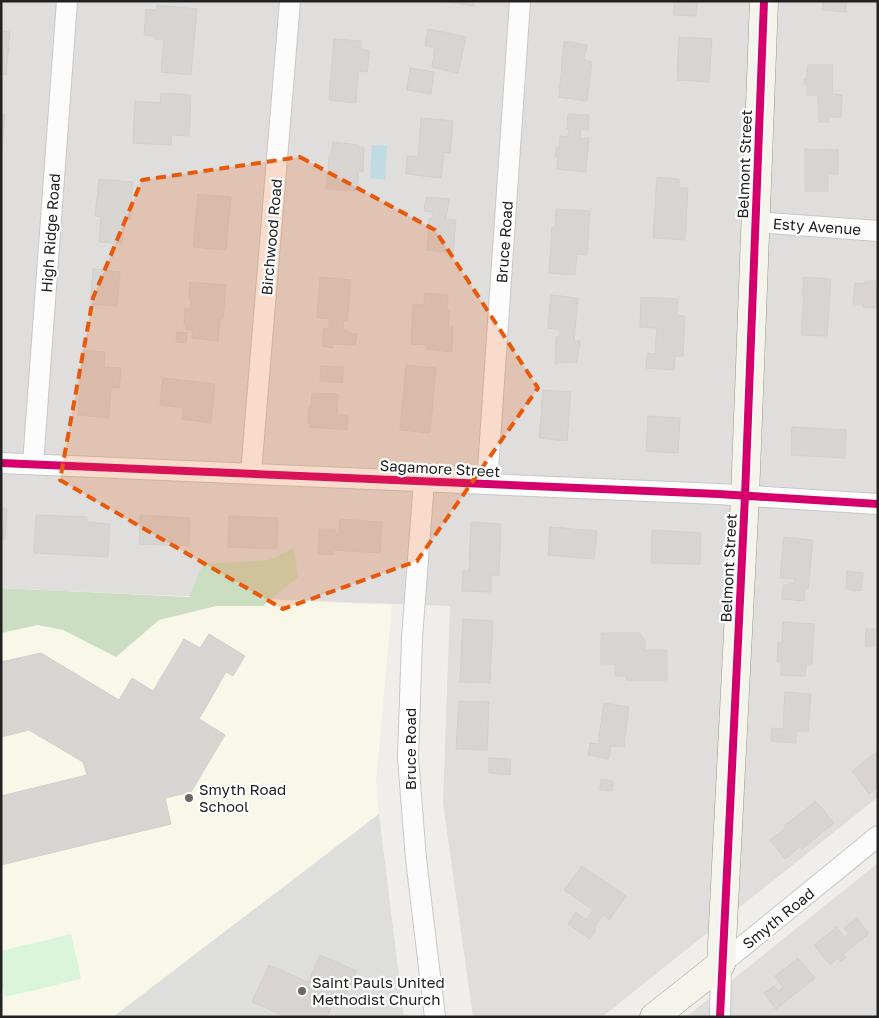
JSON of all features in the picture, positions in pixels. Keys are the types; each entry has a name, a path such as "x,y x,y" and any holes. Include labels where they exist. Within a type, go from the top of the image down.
{"street":[{"name":"High Ridge Road","path":"33,464 67,1"},
{"name":"Birchwood Road","path":"251,474 290,1"},
{"name":"Bruce Road","path":"487,484 520,1"},
{"name":"Belmont Street","path":"720,1017 721,964 745,496 764,1"},
{"name":"Esty Avenue","path":"756,222 878,231"},
{"name":"Sagamore Street","path":"1,463 424,480 878,504"},
{"name":"Bruce Road","path":"424,480 412,638 408,758 416,859 435,1017"},
{"name":"Smyth Road","path":"654,1017 878,836"}],"highlighted area":[{"path":"300,157 435,230 538,388 417,561 283,609 60,480 93,298 142,180"}],"shaded area":[{"path":"1,1 878,1 878,797 602,1017 473,1017 443,803 450,606 1,588"},
{"name":"Smyth Road School","path":"1,588 392,605 376,782 379,814 113,1017 1,1017"},
{"path":"379,814 404,1017 113,1017"},
{"path":"878,863 878,1017 686,1017"}],"green space":[{"path":"294,548 298,577 263,606 216,606 159,620 116,657 63,630 38,625 1,633 1,588 189,597 203,564 269,560"},
{"path":"71,934 81,979 5,997 1,980 1,951"}],"water":[{"path":"372,145 387,146 385,180 370,178"}],"building":[{"path":"441,1 474,1 474,6"},
{"path":"674,1 697,3 696,16 673,15"},
{"path":"823,1 847,1 846,12 822,10"},
{"path":"157,5 197,9 191,75 161,72 164,40 155,39 155,36 144,35 146,9 156,10"},
{"path":"428,29 466,37 458,73 432,67 435,48 425,45"},
{"path":"1,31 10,32 6,75 1,74"},
{"path":"679,37 712,39 709,82 677,80"},
{"path":"334,39 361,41 361,49 370,51 367,72 358,71 356,103 329,100"},
{"path":"564,41 587,45 584,60 592,62 587,101 559,97"},
{"path":"808,65 833,65 832,94 842,95 841,117 829,117 829,122 819,122 818,95 807,95 807,84 804,84"},
{"path":"410,68 434,72 431,94 407,90"},
{"path":"161,93 191,95 189,136 172,135 171,145 133,143 135,101 160,103"},
{"path":"1,114 5,115 1,157"},
{"path":"568,114 589,115 588,130 581,129 580,138 589,138 586,172 557,169 558,157 555,157 556,148 559,148 560,136 568,137"},
{"path":"421,118 453,121 450,153 444,152 441,178 406,174 407,156 418,157"},
{"path":"333,142 364,147 363,172 359,171 356,191 326,189 329,156 331,156"},
{"path":"805,149 838,150 838,174 828,174 828,191 805,191"},
{"path":"657,177 679,179 679,188 688,188 685,240 653,238"},
{"path":"99,179 133,182 130,220 125,219 122,244 99,242 101,217 95,216"},
{"path":"198,194 231,197 226,250 193,247"},
{"path":"426,197 449,199 446,219 456,220 453,253 427,250 429,218 432,218 433,212 424,211"},
{"path":"556,209 590,211 587,255 577,254 575,275 549,273 552,227 555,227"},
{"path":"93,269 120,272 117,306 90,304"},
{"path":"320,277 351,280 347,321 344,320 343,330 347,331 347,333 357,334 355,345 333,344 333,348 322,346 324,328 329,329 329,319 317,318"},
{"path":"804,277 831,279 827,336 801,335"},
{"path":"865,281 878,281 878,308 863,307 863,304 853,304 855,283 865,284"},
{"path":"190,282 226,285 223,319 220,319 218,341 192,338 193,330 185,329 185,308 190,309"},
{"path":"425,293 448,295 447,311 450,311 448,326 453,326 452,352 427,349 427,345 411,344 413,304 424,305"},
{"path":"551,295 578,298 574,341 580,341 577,363 558,362 558,364 555,364 556,337 560,337 560,330 548,328"},
{"path":"641,297 678,299 677,315 685,316 683,356 675,356 674,370 646,368 647,353 655,354 657,328 640,327"},
{"path":"177,332 187,333 186,343 176,342"},
{"path":"83,350 105,352 104,367 121,368 119,388 111,387 109,418 78,415"},
{"path":"406,365 436,368 430,433 400,430"},
{"path":"321,366 344,367 342,383 320,381"},
{"path":"163,378 215,384 211,423 182,419 183,408 160,405"},
{"path":"543,390 571,392 567,441 539,438"},
{"path":"312,393 338,394 337,415 348,415 347,430 309,427 309,407 311,407"},
{"path":"648,416 680,418 678,453 646,451"},
{"path":"792,427 846,430 845,458 791,455"},
{"path":"1,508 7,509 5,540 1,539"},
{"path":"36,515 87,517 87,522 110,524 108,557 34,553"},
{"path":"140,515 190,518 189,546 139,544"},
{"path":"229,516 278,518 277,549 228,547"},
{"path":"340,519 382,522 380,553 333,550 333,555 318,554 319,529 336,529 335,534 339,534"},
{"path":"471,522 501,524 499,576 491,575 491,592 462,591 463,571 469,571"},
{"path":"550,527 597,531 594,559 548,555"},
{"path":"652,530 701,533 700,564 651,563"},
{"path":"784,537 813,540 808,589 805,589 804,601 782,599 783,585 794,583 794,579 780,578"},
{"path":"847,571 863,573 861,591 846,589"},
{"path":"463,619 493,621 490,683 460,682"},
{"path":"783,622 814,624 812,664 806,664 805,676 781,675 781,662 777,662 778,642 782,642"},
{"path":"866,629 875,629 874,646 865,646"},
{"path":"601,633 640,633 645,640 645,650 667,650 667,680 626,680 626,676 615,676 615,664 601,664"},
{"path":"209,634 245,656 233,676 226,672 199,719 225,735 191,792 165,798 171,824 1,865 1,796 87,775 83,762 29,730 1,737 1,662 41,653 119,700 132,678 153,691 184,639 200,648"},
{"path":"785,692 811,694 808,731 796,731 796,743 771,741 772,728 783,729"},
{"path":"459,701 489,702 487,750 456,749"},
{"path":"604,703 629,707 624,747 611,746 609,759 588,755 590,743 598,744"},
{"path":"878,751 878,787 869,794 852,771"},
{"path":"489,758 511,759 510,775 489,773"},
{"path":"601,779 613,781 612,791 600,790"},
{"path":"816,801 834,823 802,849 800,847 785,859 770,840 786,828 784,826"},
{"path":"582,866 626,896 609,920 603,915 594,928 596,930 590,939 568,924 576,912 586,920 593,910 564,890"},
{"path":"857,918 869,934 843,954 846,957 841,962 838,958 830,965 814,945 837,927 844,937 849,933 844,928"},
{"name":"Saint Pauls United Methodist Church","path":"320,955 357,971 342,1004 334,1001 327,1017 287,1017 252,1002 269,965 308,982"},
{"path":"798,958 815,978 776,1009 764,993 774,986 778,991 783,987 775,976"}],"cycle path":[{"path":"720,1017 745,496 764,1"},
{"path":"1,463 718,494 878,504"}],"place":[{"name":"Smyth Road School","path":"189,798"},
{"name":"Saint Pauls United Methodist Church","path":"302,991"}]}
